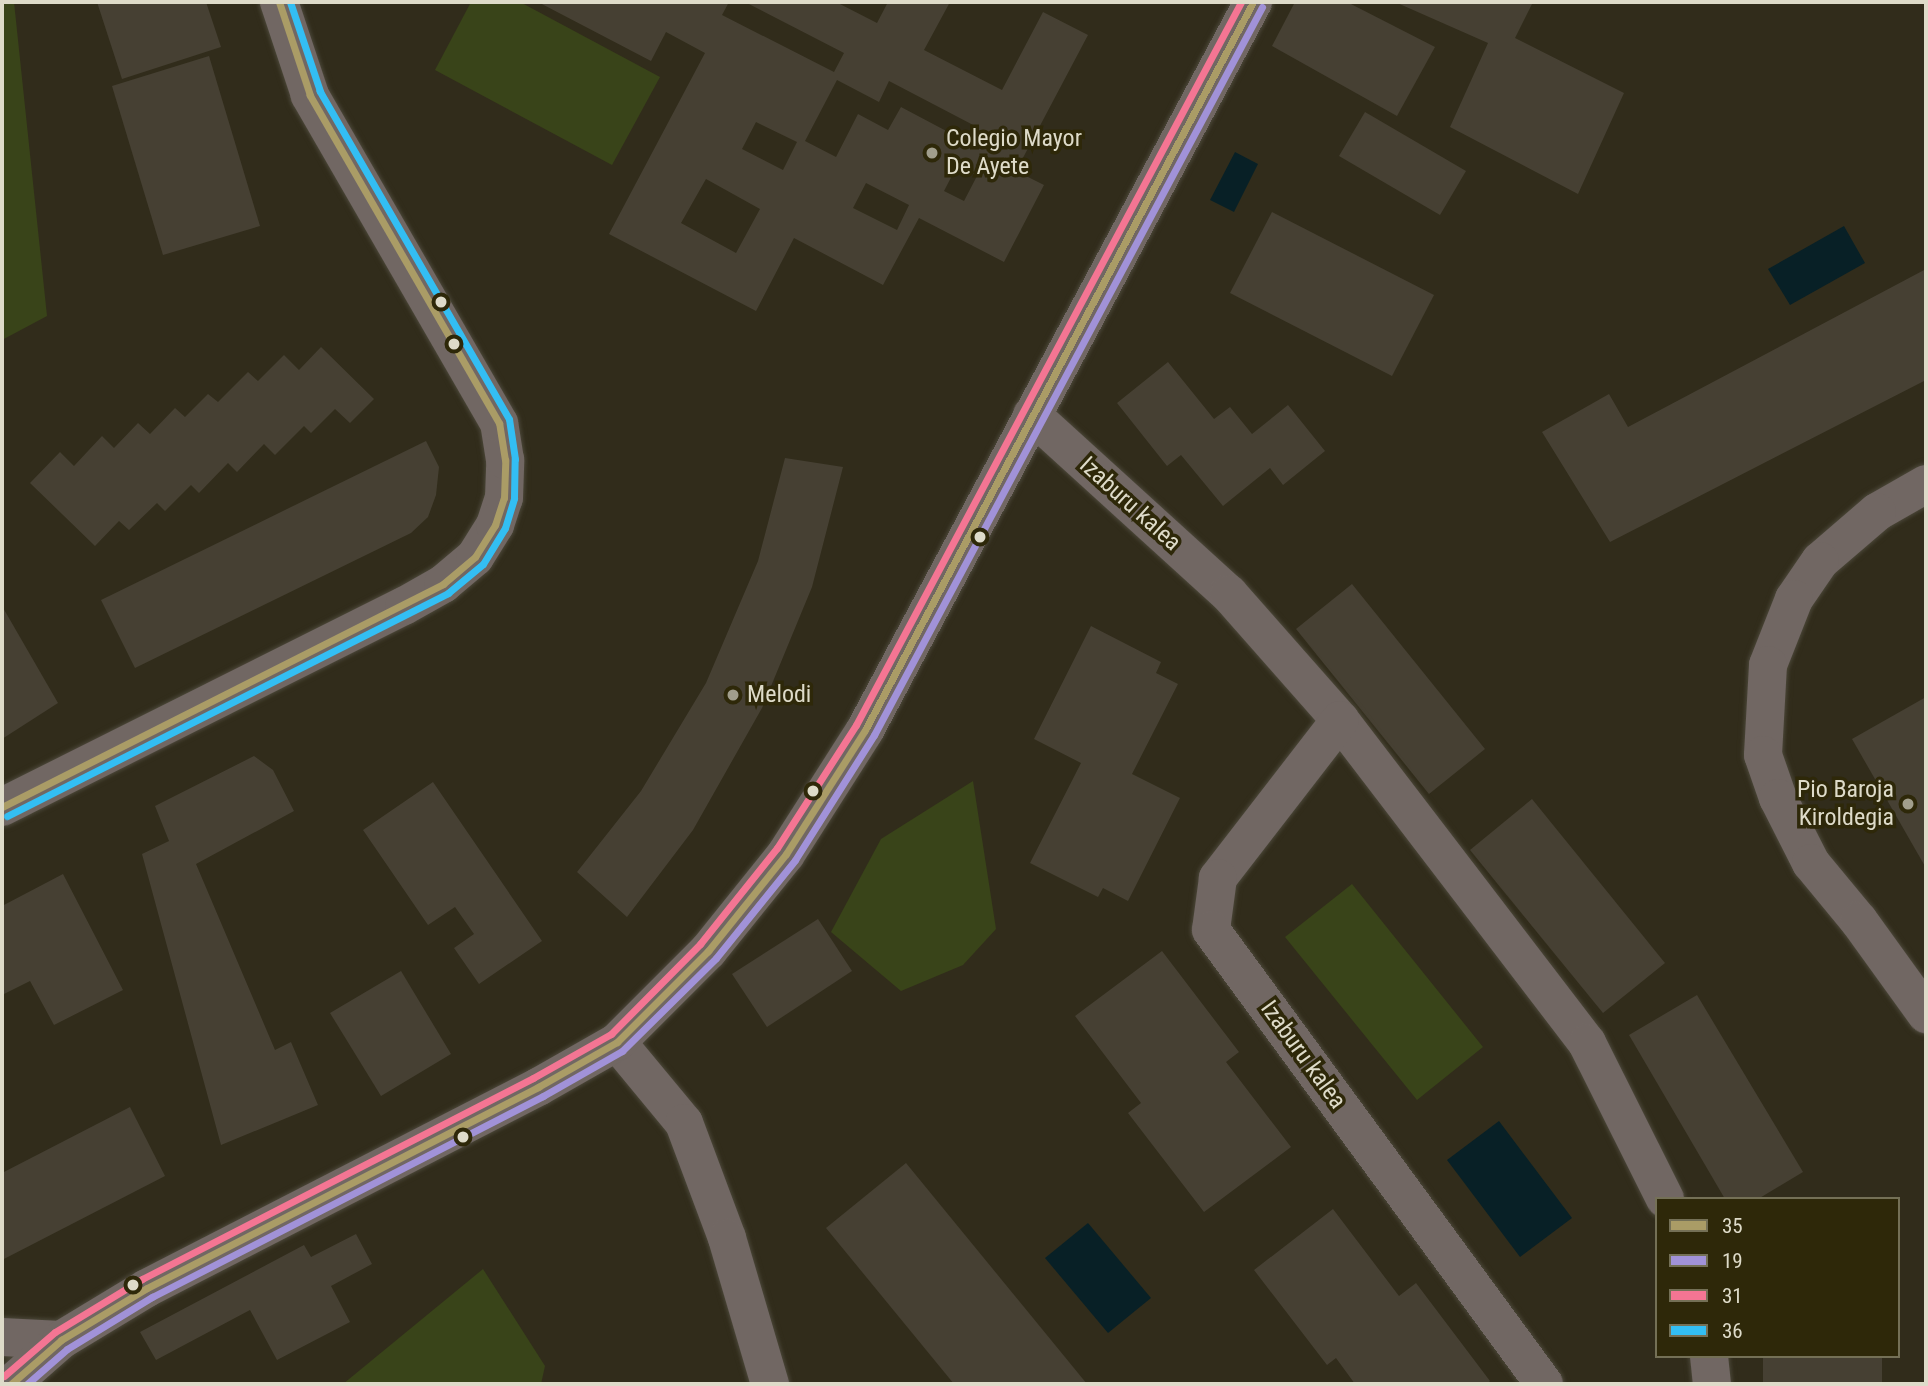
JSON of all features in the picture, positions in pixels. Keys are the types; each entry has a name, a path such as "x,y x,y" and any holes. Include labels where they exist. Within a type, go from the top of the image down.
{"street":[{"path":"2,807 443,584 475,557 495,525 504,498 505,460 499,423 310,95 279,2"},
{"path":"11,1384 61,1340 147,1288 538,1087 617,1042 708,951 786,855 865,730 1253,2"},
{"name":"Izaburu kalea","path":"1032,415 1229,594 1340,720 1587,1043 1664,1197"},
{"path":"1926,484 1877,512 1830,552 1794,599 1768,665 1763,755 1778,798 1811,863 1859,921 1926,1014"},
{"name":"Izaburu kalea","path":"1340,720 1218,878 1212,930 1544,1384"},
{"path":"617,1042 684,1123 727,1238 770,1384"},
{"path":"2,1337 61,1340"},
{"path":"1709,1358 1712,1384"}],"green space":[{"path":"2,2 14,2 47,316 2,340"},
{"path":"471,2 520,2 660,77 612,165 435,70"},
{"path":"973,781 996,929 963,965 901,991 831,932 881,839"},
{"path":"1352,884 1483,1047 1417,1100 1285,937"},
{"path":"483,1269 545,1366 541,1384 343,1384"}],"water":[{"path":"1235,152 1258,164 1234,212 1210,200"},
{"path":"1844,226 1865,263 1790,305 1768,269"},
{"path":"1499,1121 1572,1218 1520,1257 1447,1160"},
{"path":"1088,1223 1151,1298 1108,1333 1045,1258"}],"building":[{"path":"97,2 206,2 221,47 122,79"},
{"name":"Colegio Mayor De Ayete","path":"538,2 729,2 722,15 834,72 844,53 745,2 836,2 877,23 888,2 950,2 924,50 1002,90 1043,12 1088,35 1016,171 1044,185 1004,262 919,218 883,285 794,238 756,311 609,234 705,53 666,32 651,61","holes":["837,80 879,102 889,81 977,127 969,143 901,107 888,130 858,114 836,157 805,141","756,122 797,142 783,170 742,149","957,166 977,176 964,201 944,191","706,179 760,209 736,253 681,223","866,183 909,205 897,230 853,208"]},
{"path":"1295,2 1347,2 1435,47 1397,116 1272,46"},
{"path":"1395,2 1533,2 1515,38 1624,93 1578,194 1450,127 1488,43"},
{"path":"209,56 260,226 163,255 112,86"},
{"path":"1365,112 1466,171 1440,215 1339,156"},
{"path":"1272,212 1434,295 1392,376 1230,293"},
{"path":"1926,269 1926,380 1610,542 1542,432 1609,394 1628,427"},
{"path":"321,347 374,399 350,423 335,409 311,433 304,426 275,455 264,444 237,472 228,463 199,493 191,485 165,511 157,503 129,530 119,521 95,546 30,483 60,452 74,466 102,436 114,448 138,423 150,434 175,408 185,417 208,394 218,402 248,372 258,381 284,355 299,370"},
{"path":"1168,362 1214,419 1230,407 1252,434 1288,405 1325,451 1283,485 1270,468 1223,506 1181,455 1167,466 1117,403"},
{"path":"426,441 439,467 436,495 428,517 411,533 135,668 101,600"},
{"name":"Melodi","path":"785,458 843,467 812,587 762,708 693,830 627,917 577,872 641,791 706,683 758,561"},
{"path":"1352,584 1485,749 1429,794 1296,629"},
{"path":"2,606 58,703 2,739"},
{"path":"1091,626 1161,662 1156,673 1178,684 1132,774 1180,798 1128,901 1103,888 1098,897 1030,863 1081,763 1034,739"},
{"name":"Pio Baroja Kiroldegia","path":"1926,697 1926,868 1852,739"},
{"path":"254,756 273,770 294,811 196,864 275,1050 291,1042 318,1105 221,1145 142,854 169,841 155,806"},
{"path":"433,782 542,941 479,984 454,948 474,934 455,907 428,925 363,830"},
{"path":"1532,799 1665,963 1603,1013 1470,850"},
{"path":"63,874 123,990 54,1025 30,981 2,995 2,906"},
{"path":"818,919 852,971 767,1027 732,974"},
{"path":"1162,951 1239,1052 1226,1062 1291,1147 1204,1212 1128,1113 1141,1103 1075,1016"},
{"path":"401,971 451,1054 381,1096 330,1013"},
{"path":"1697,995 1803,1172 1761,1197 1724,1197 1629,1035"},
{"path":"130,1107 165,1176 2,1260 2,1173"},
{"path":"906,1163 1087,1384 954,1384 826,1228"},
{"path":"1333,1209 1399,1296 1416,1283 1490,1381 1487,1384 1355,1384 1336,1358 1327,1365 1254,1270"},
{"path":"356,1234 372,1264 331,1286 350,1322 277,1360 250,1310 156,1360 140,1332 304,1245 311,1257"},
{"path":"1763,1358 1882,1358 1882,1384 1763,1384"}],"transit line":[{"name":"35","path":"2,807 443,584 475,557 495,525 504,498 505,460 499,423 310,95 279,2"},
{"name":"36","path":"7,816 448,593 483,564 505,528 514,498 515,459 509,419 320,91 290,2"},
{"name":"31","path":"4,1376 55,1332 142,1279 533,1078 611,1034 700,944 777,848 856,725 1241,2"},
{"name":"35","path":"11,1384 61,1340 147,1288 538,1087 617,1042 708,951 786,854 865,730 1253,2"},
{"name":"19","path":"27,1384 67,1349 152,1297 543,1096 622,1051 716,958 795,860 874,735 1262,7"}],"place":[{"name":"Colegio Mayor De Ayete","path":"932,153"},
{"name":"Melodi","path":"733,695"},
{"name":"Pio Baroja Kiroldegia","path":"1908,804"}]}
